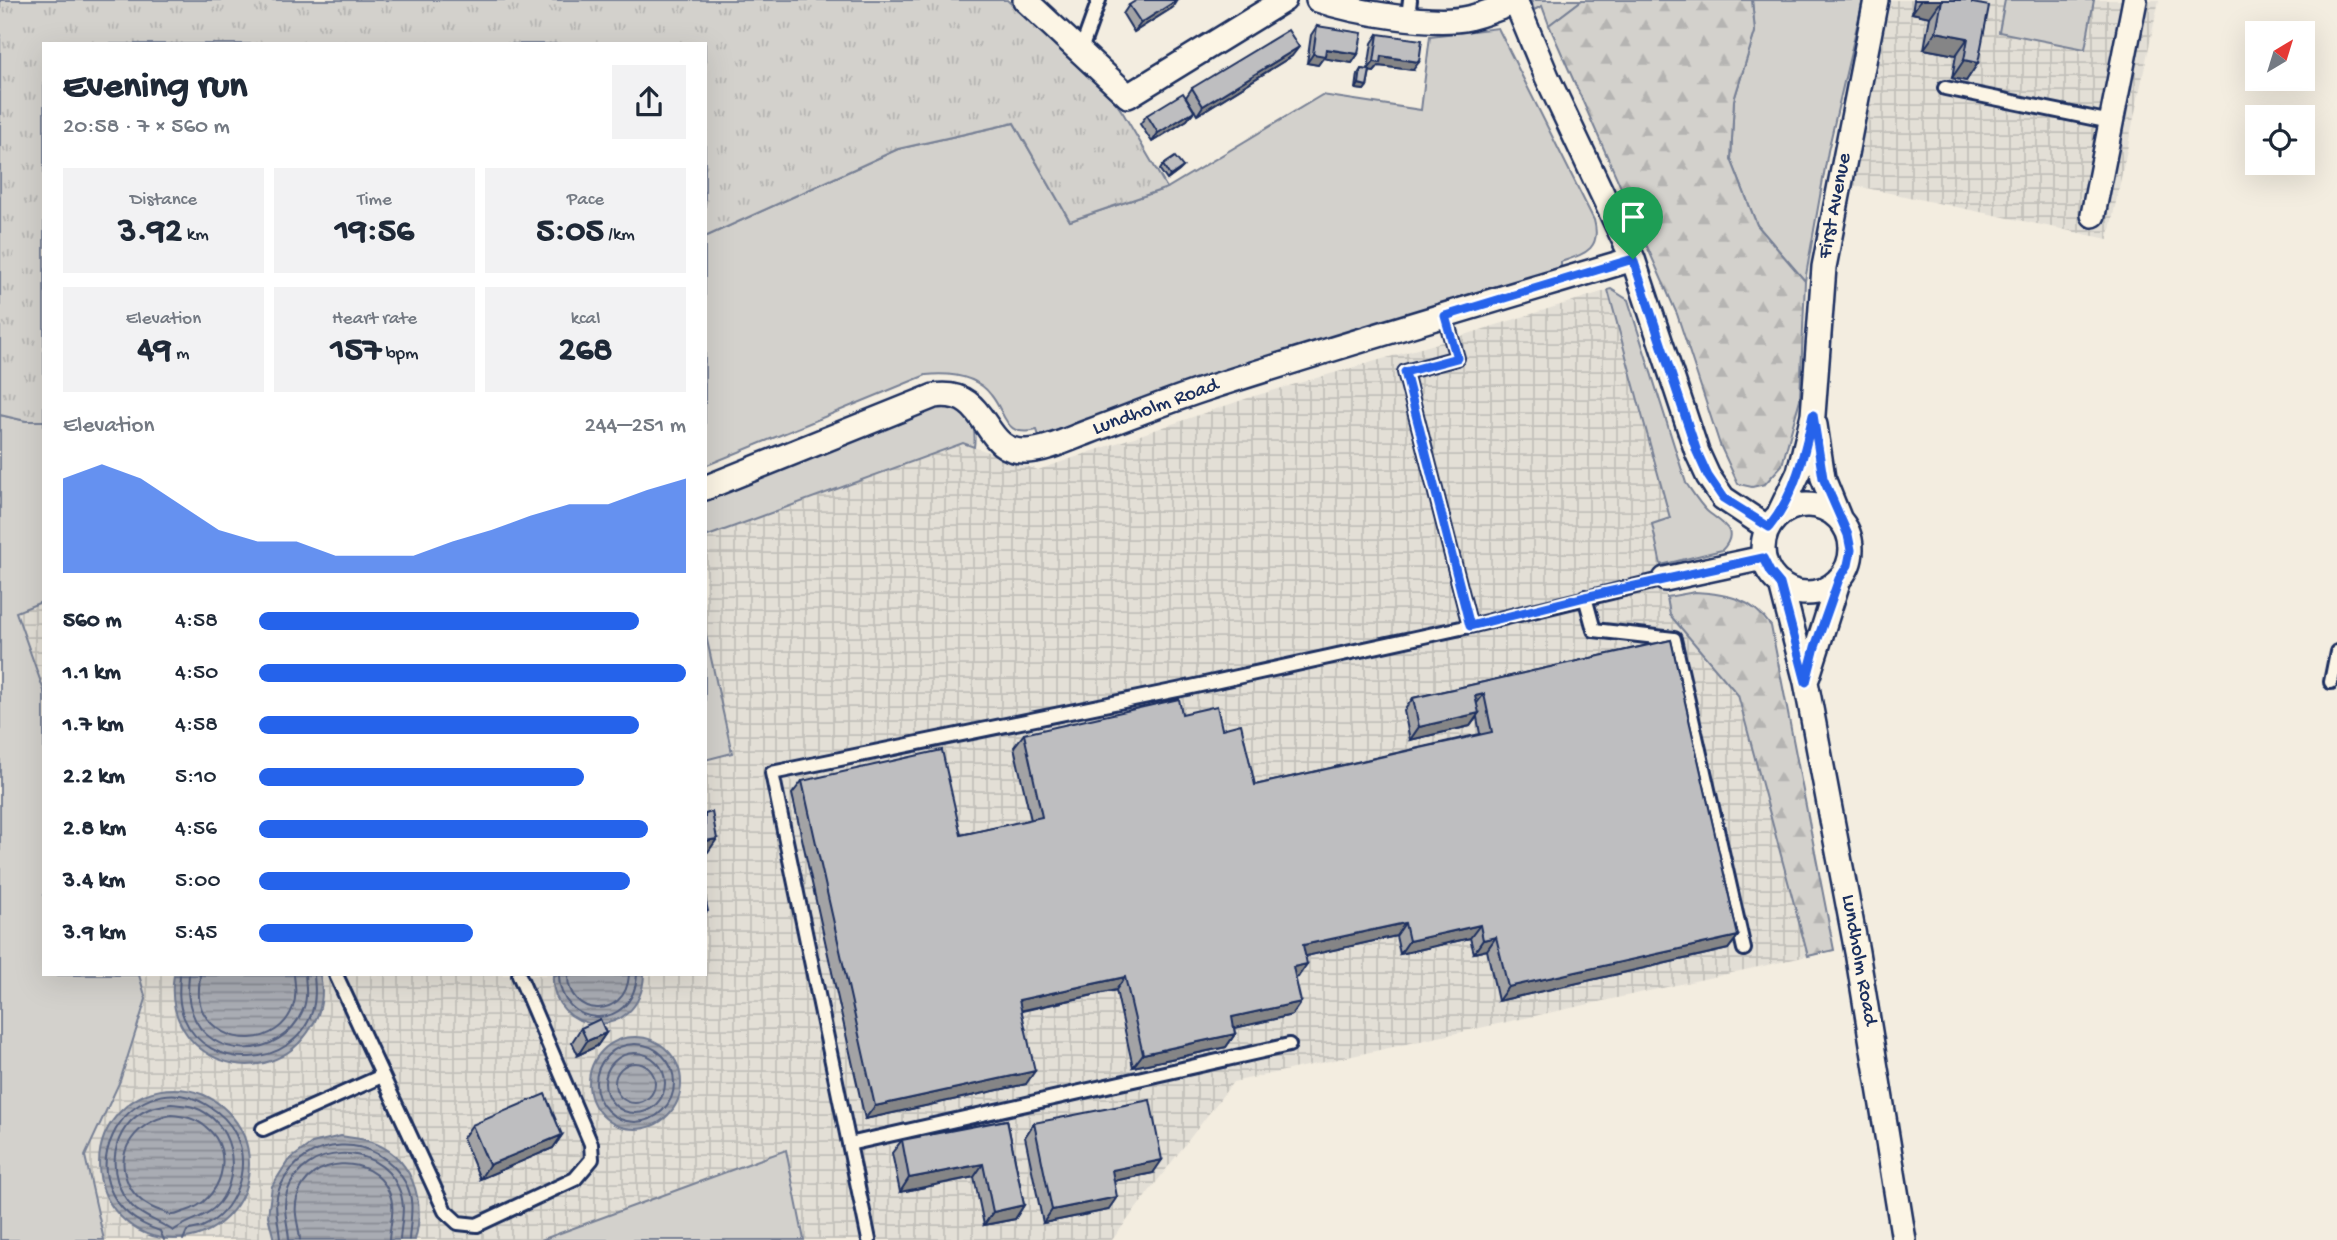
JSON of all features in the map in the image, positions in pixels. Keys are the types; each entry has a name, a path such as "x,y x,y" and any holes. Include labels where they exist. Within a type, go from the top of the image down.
{"street":[{"path":"1025,0 1128,96 1284,0"},
{"path":"1318,0 1409,9 1436,20 1467,18 1515,1 1633,259 1697,452 1708,476 1723,498 1773,522"},
{"name":"First Avenue","path":"1773,522 1799,472 1813,415 1824,267 1876,0"},
{"path":"2093,215 2135,0"},
{"name":"Lundholm Road","path":"707,487 934,396 948,394 969,402 977,409 993,436 1016,450 1027,451 1055,444 1201,391 1633,259"},
{"name":"First Avenue","path":"1813,415 1823,478 1841,522"},
{"path":"1665,579 1763,558 1763,542 1773,522 1791,508 1808,503 1823,507 1841,522"},
{"name":"Lundholm Road","path":"1806,682 1815,647 1839,579 1848,565 1851,550 1848,535 1841,522"},
{"name":"Lundholm Road","path":"1763,558 1780,584 1806,682 1857,951 1904,1240"},
{"path":"1780,584 1807,593 1826,588 1839,579"}],"lane":[{"path":"1081,50 1099,0"},
{"path":"1945,88 2111,122"},
{"path":"1445,316 1457,358 1405,372 1470,626"},
{"path":"869,1240 772,773 1182,689 1470,626 1665,579"},
{"path":"1585,597 1594,630 1674,639 1744,949"},
{"path":"2331,682 2337,652"},
{"path":"336,976 446,1211 458,1223 477,1225 575,1179 592,1159 591,1144 519,976"},
{"path":"849,1144 1289,1045"},
{"path":"263,1129 382,1076"}],"shaded area":[{"path":"1891,0 2159,0 2108,239 1852,185"},
{"path":"1608,290 1671,519 1652,525 1670,615 1738,695 1808,956 1233,1082 1112,1240 1,1240 63,976 707,976 707,759 732,753 707,640 707,536 963,443 1038,470 1251,397 1452,339"},
{"path":"42,602 42,685 16,611"}],"green space":[{"path":"0,0 1007,0 1107,90 1167,188 1070,221 1014,123 898,149 707,236 707,42 42,42 42,421 26,421 0,415"},
{"path":"1531,0 1582,0 1549,25 1542,6 1534,10"},
{"path":"1582,0 1752,0 1755,32 1734,100 1731,159 1757,225 1805,281 1800,399 1782,465 1765,484 1752,487 1738,484 1720,445 1677,314 1549,25"},
{"path":"1752,0 1863,0 1828,151 1805,281 1757,225 1731,159 1734,100 1755,32"},
{"path":"2005,0 2094,0 2085,49 1999,32"},
{"path":"1498,28 1594,220 1596,230 1593,244 1584,253 1561,262 1561,269 1039,436 1037,430 1018,431 1007,423 991,395 978,383 952,375 926,375 707,465 707,236 898,149 1014,123 1070,221 1167,188 1322,95 1421,110 1430,36"},
{"path":"1611,289 1628,300 1686,483 1704,508 1727,527 1730,537 1722,550 1661,565 1652,524 1670,518 1608,290"},
{"path":"938,406 951,406 963,414 973,427 974,447 963,443 707,536 707,499"},
{"path":"0,415 26,421 42,421 42,602 16,612 42,685 42,976 139,976 146,999 120,1081 85,1156 104,1240 0,1240"},
{"path":"1695,592 1728,596 1747,603 1771,626 1834,950 1808,956 1738,695 1670,615 1667,597"},
{"path":"707,640 732,753 707,759"},
{"path":"786,1150 804,1240 541,1240"}],"water":[{"path":"174,976 320,976 320,1008 312,1026 293,1049 270,1061 245,1065 221,1060 200,1048 183,1029 174,1005"},
{"path":"553,976 644,976 639,998 628,1013 612,1022 596,1024 579,1020 565,1010 556,995"},
{"path":"635,1037 653,1040 668,1050 678,1065 681,1083 678,1101 668,1116 653,1126 635,1129 617,1126 602,1116 592,1101 589,1083 592,1065 602,1050 617,1040"},
{"path":"174,1089 203,1095 216,1101 227,1111 237,1122 243,1135 249,1164 243,1193 237,1206 227,1217 216,1227 203,1233 174,1239 145,1233 132,1227 121,1217 111,1206 105,1193 99,1164 105,1135 111,1122 121,1111 132,1101 145,1095"},
{"path":"341,1136 365,1140 383,1147 405,1167 417,1195 418,1225 415,1240 274,1240 268,1216 272,1186 288,1161 312,1143"}],"building":[{"path":"1137,0 1177,0 1141,23 1129,5"},
{"path":"1942,0 1972,0 1972,3 1989,6 1978,63 1964,60 1968,38 1936,32"},
{"path":"1317,26 1362,33 1358,54 1326,49 1325,56 1313,54"},
{"path":"1288,30 1299,47 1203,106 1192,88"},
{"path":"1378,34 1422,40 1419,62 1381,56 1380,63 1374,62"},
{"path":"1361,69 1370,70 1367,86 1359,84"},
{"path":"1183,93 1194,111 1158,133 1147,115"},
{"path":"1175,157 1183,167 1170,176 1163,165"},
{"path":"1671,640 1738,936 1508,987 1496,937 1483,940 1480,925 1409,941 1405,923 1303,945 1307,964 1293,967 1301,1002 1232,1017 1235,1034 1143,1054 1125,977 1019,1000 1035,1071 875,1106 802,781 942,750 961,835 1042,817 1024,734 1179,699 1182,714 1217,706 1222,729 1241,724 1255,785 1492,732 1484,694 1475,696 1479,713 1419,727 1413,698"},
{"path":"712,812 717,839 707,841 707,813"},
{"path":"600,1019 606,1033 587,1041 581,1028"},
{"path":"545,1094 562,1135 489,1165 472,1125"},
{"path":"1150,1100 1162,1160 1112,1170 1117,1197 1052,1210 1034,1123"},
{"path":"1007,1120 1024,1205 993,1212 983,1164 909,1178 902,1140"}],"route":[{"path":"1633,259 1697,452 1708,476 1723,498 1769,527 1778,516 1799,472 1813,415 1823,478 1848,535 1851,550 1848,565 1839,579 1815,647 1806,682 1780,584 1763,558 1585,597 1470,626 1405,372 1457,358 1445,316 1633,259"}]}
